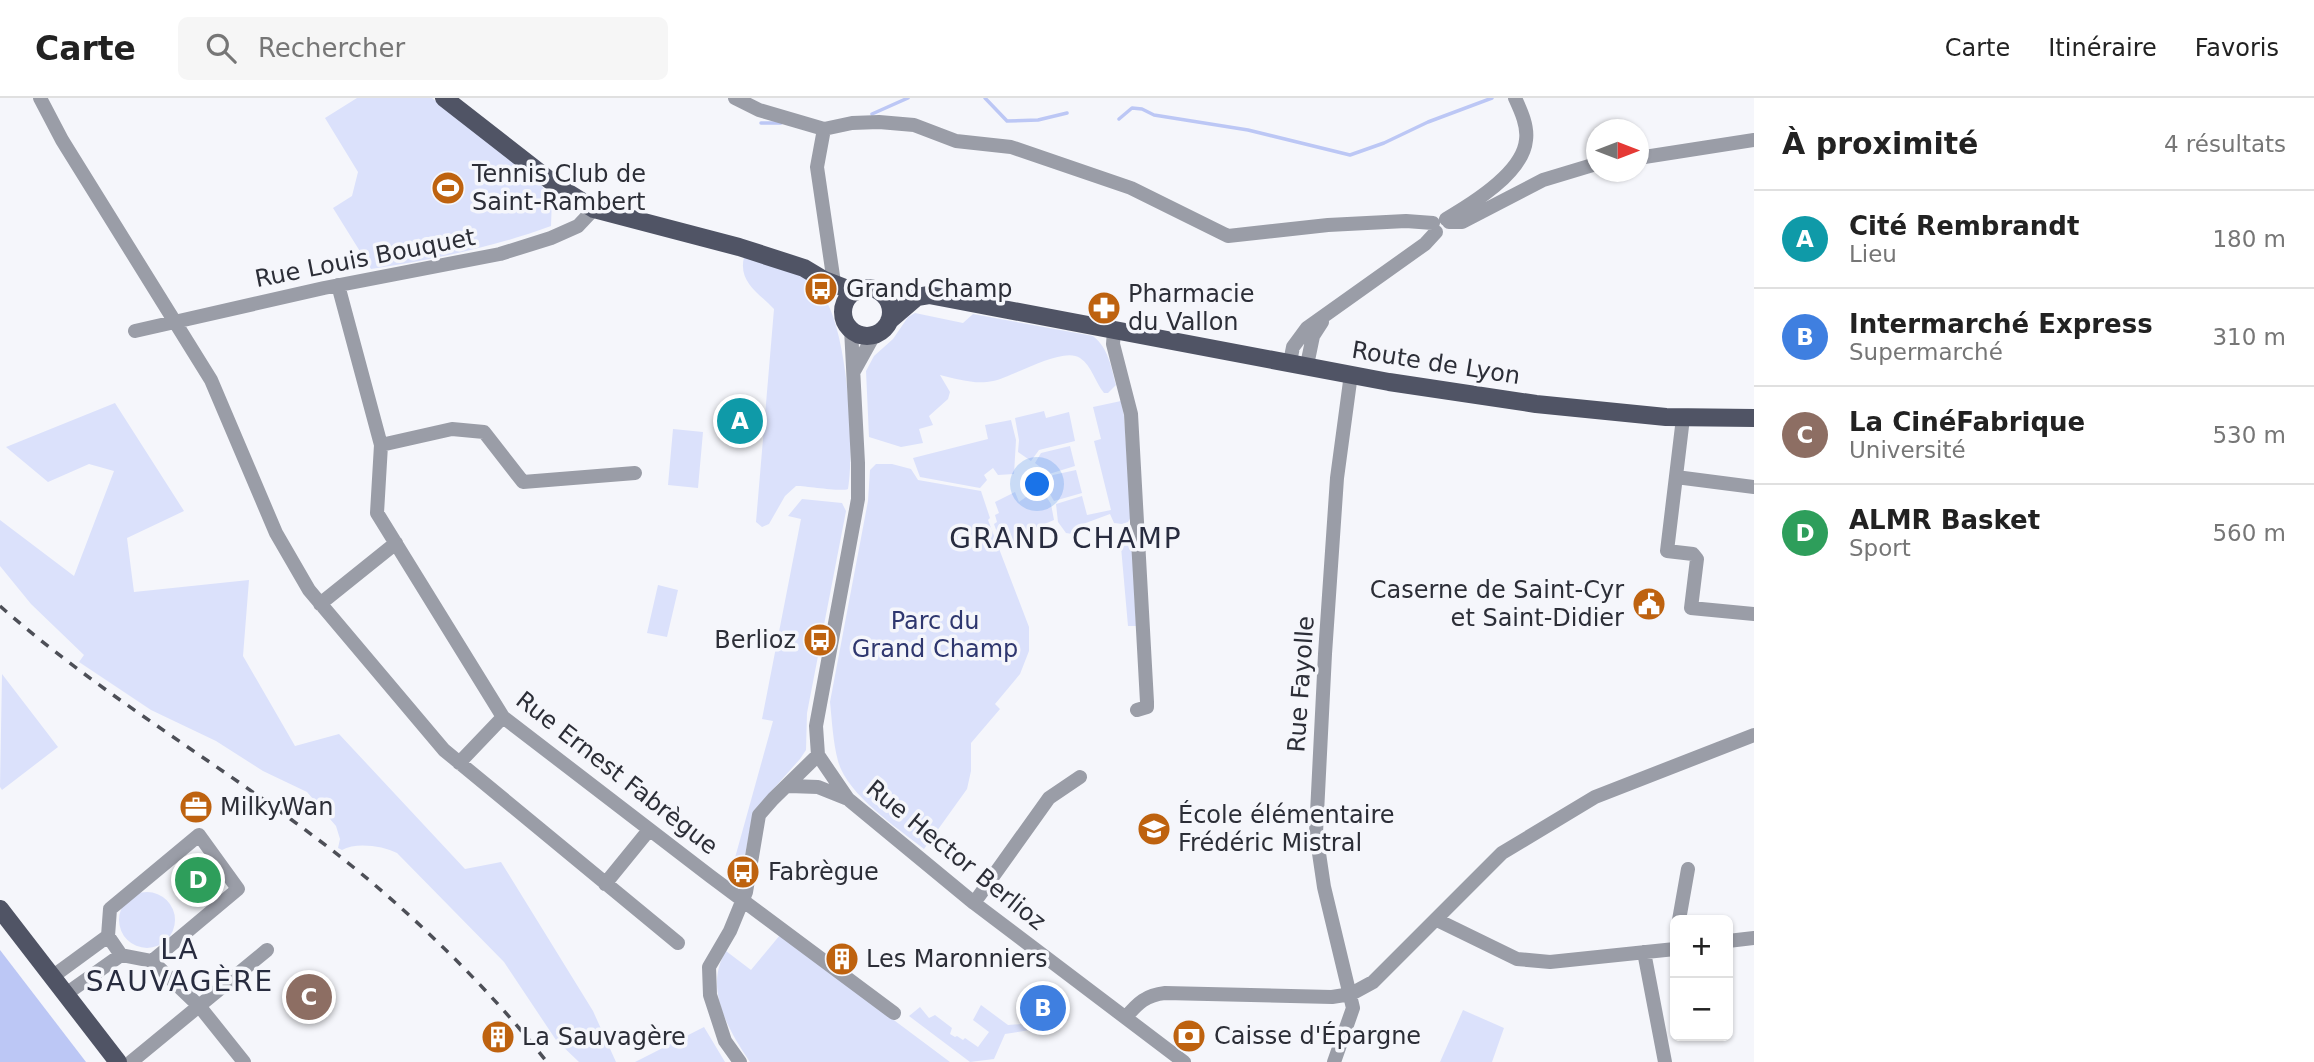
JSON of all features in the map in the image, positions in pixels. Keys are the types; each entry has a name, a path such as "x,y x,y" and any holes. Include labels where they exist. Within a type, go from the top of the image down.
{"main road":[{"path":"444,98 557,186 594,209 729,244 804,268 855,292"},
{"path":"829,281 844,309 846,323 861,335 874,335 917,297"},
{"path":"844,309 849,296 870,289 883,295 917,297"},
{"path":"883,295 891,311 889,321"},
{"name":"Route de Lyon","path":"917,297 929,295 1351,374 1536,404 1683,418 1754,418"},
{"path":"0,909 118,1062"}],"street":[{"path":"40,98 62,140 211,380 276,533 309,590 443,750 678,943"},
{"path":"735,98 758,110 824,130 852,123 879,121 914,125 956,141 1011,147 1131,188 1228,236 1328,225 1406,221 1441,224 1462,222 1543,180 1586,167"},
{"path":"1298,364 1325,318 1425,244 1441,224 1485,195 1509,172 1521,155 1526,141 1524,118 1516,98"},
{"path":"824,130 817,167 829,281"},
{"path":"1649,156 1754,140"},
{"name":"Rue Louis Bouquet","path":"135,331 338,285 500,254 551,238 578,226 594,209"},
{"name":"Rue Ernest Fabrègue","path":"338,285 381,445 377,513 503,717 894,1013"},
{"path":"740,1062 725,1041 710,995 709,967 730,931 743,900 759,815 818,755 816,726 858,499 859,472 851,329"},
{"path":"1114,331 1113,344 1131,414 1147,702 1147,707 1137,710"},
{"path":"854,372 874,335"},
{"name":"Rue Fayolle","path":"1351,374 1337,478 1316,833 1327,900 1351,994"},
{"path":"1683,418 1667,551 1693,554 1697,559 1691,608 1754,614"},
{"path":"381,445 452,429 484,432 523,482 635,473"},
{"path":"1676,477 1754,487"},
{"path":"320,604 396,543"},
{"path":"458,762 503,717"},
{"path":"1126,1017 1143,999 1165,993 1332,997 1351,994 1373,982 1502,853 1595,797 1754,735"},
{"name":"Rue Hector Berlioz","path":"818,755 848,799 974,902 1184,1062"},
{"path":"789,786 827,769"},
{"path":"974,902 1049,798 1080,778"},
{"path":"789,786 818,787 848,799"},
{"path":"605,884 649,830"},
{"path":"152,961 238,889 199,835 110,909 107,936 121,955 152,961 200,1007 244,1062"},
{"path":"1680,915 1688,869"},
{"path":"1437,920 1517,959 1550,962 1670,948"},
{"path":"52,976 107,936"},
{"path":"1733,941 1754,938"},
{"path":"131,1062 267,950"},
{"path":"1644,952 1665,1062"},
{"path":"66,994 121,955"},
{"path":"1334,1062 1353,1014 1351,994"}],"green space":[{"name":"Tennis Club de Saint-Rambert","path":"357,98 432,98 535,179 552,197 551,226 462,252 371,269 333,208 352,196 358,172 325,118"},
{"path":"744,257 793,273 811,282 818,289 828,304 836,327 847,384 850,444 848,489 796,486 785,496 769,524 762,527 756,522 774,309 747,280 743,266"},
{"path":"915,313 963,323 973,314 1093,336 1106,352 1116,385 1108,393 1104,393 1088,365 1072,355 1050,359 987,382 966,381 940,375 950,392 948,399 929,416 933,425 919,429 923,443 901,447 869,437 866,371 874,356 893,339 908,317"},
{"path":"1121,401 1131,517 1128,522 1114,523 1110,514 1075,527 1078,535 1066,533 1058,522 1056,504 1082,496 1087,515 1111,510 1094,441 1101,439 1093,407"},
{"path":"115,403 184,511 127,538 134,592 249,580 243,656 295,746 339,734 465,869 501,862 593,1011 616,1062 579,1062 556,1040 504,962 397,853 370,846 355,846 342,850 338,848 340,839 336,826 307,792 263,771 216,741 151,710 79,662 84,655 31,604 0,566 0,520 74,576 114,471 89,464 48,482 6,447"},
{"path":"1044,411 1046,418 1069,412 1075,441 1039,450 1031,461 1018,452 1015,418"},
{"path":"1011,420 1016,440 1014,474 998,475 993,468 984,475 987,480 980,488 920,477 913,458 988,439 985,425"},
{"path":"673,429 703,432 698,488 668,485"},
{"path":"1070,446 1075,466 1049,474 1035,463 1041,453"},
{"name":"Parc du Grand Champ","path":"876,464 892,464 911,469 918,480 981,491 990,518 988,520 1029,627 1029,651 1020,674 995,704 1000,709 971,743 971,771 967,789 924,849 875,810 852,786 838,761 834,739 830,702 868,501 870,470"},
{"path":"1076,470 1082,493 1054,501 1044,484 1053,475"},
{"path":"1040,487 1051,504 1054,520 1018,535 1019,539 1002,546 994,524 997,522 995,515 999,513 995,502 1015,492 1019,502"},
{"path":"802,499 842,503 846,511 807,713 806,750 753,812 740,883 731,885 728,883 773,721 762,719 801,519 788,516"},
{"path":"1123,537 1132,543 1136,626 1128,626 1121,547 1113,546 1113,542"},
{"path":"658,585 678,590 667,637 647,633"},
{"path":"2,674 58,747 2,790 0,787"},
{"path":"147,892 158,894 167,900 173,909 173,931 167,940 158,946 147,948 136,946 127,940 121,931 119,920 121,909 127,900 136,894"},
{"path":"780,935 950,1062 750,1062 734,1037 722,1009 717,980 720,965 726,951 751,970"},
{"path":"981,1005 1008,1025 1021,1024 1030,1030 1005,1034 994,1059 970,1062 909,1016 920,1007 929,1018 935,1015 952,1028 950,1034 963,1040 965,1038 978,1047 989,1032 973,1020"},
{"path":"1463,1010 1504,1028 1492,1062 1440,1062"},
{"path":"704,1027 725,1062 635,1062 643,1058"}],"water":[{"path":"0,950 86,1062 0,1062"}],"waterway":[{"path":"872,114 908,98"},
{"path":"985,98 1007,121 1038,120 1067,113"},
{"path":"1119,119 1132,108 1142,109 1154,115 1248,130 1350,155 1492,98"},
{"path":"761,123 781,123"}],"railway":[{"path":"0,606 122,702 292,820 362,874 473,977 547,1062"}],"place":[{"name":"Tennis Club de Saint-Rambert","path":"448,188"},
{"name":"Grand Champ","path":"821,289"},
{"name":"Pharmacie du Vallon","path":"1104,308"},
{"name":"Cité Rembrandt","path":"740,421"},
{"name":"Caserne de Saint-Cyr et Saint-Didier","path":"1649,604"},
{"name":"Berlioz","path":"820,640"},
{"name":"MilkyWan","path":"196,807"},
{"name":"École élémentaire Frédéric Mistral","path":"1154,829"},
{"name":"Fabrègue","path":"743,872"},
{"name":"ALMR Basket","path":"198,880"},
{"name":"Les Maronniers","path":"842,959"},
{"name":"La CinéFabrique","path":"309,997"},
{"name":"Intermarché Express","path":"1043,1008"},
{"name":"Caisse d'Épargne","path":"1189,1036"},
{"name":"La Sauvagère","path":"498,1037"}],"district":[{"name":"GRAND CHAMP","path":"1066,538"},
{"name":"LA SAUVAGÈRE","path":"180,965"}]}
